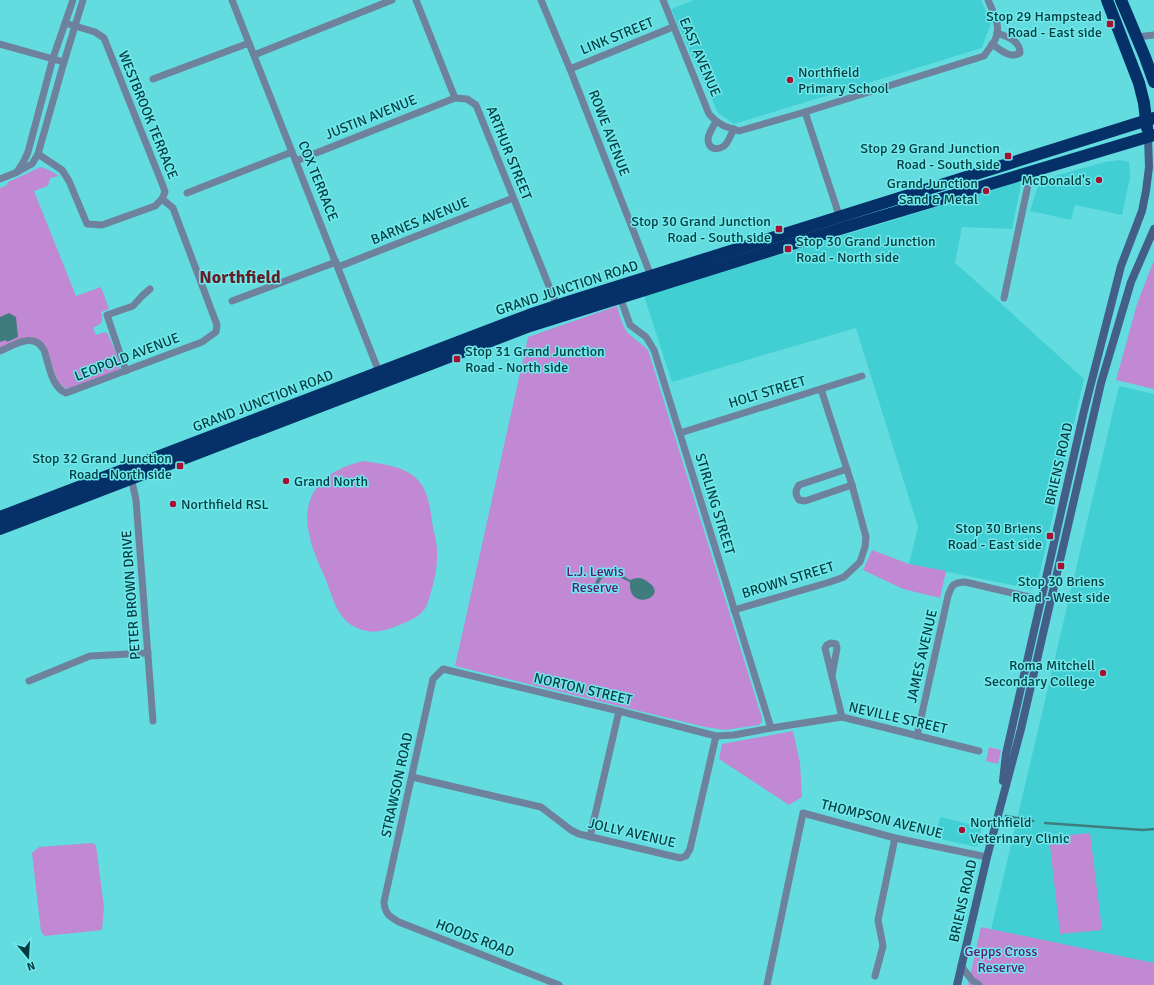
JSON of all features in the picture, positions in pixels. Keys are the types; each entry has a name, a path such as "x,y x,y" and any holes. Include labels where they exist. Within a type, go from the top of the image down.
{"highway":[{"path":"1107,0 1140,83 1144,103 1150,119 1151,136"},
{"path":"1121,0 1145,56 1154,82"},
{"path":"1145,56 1154,67"},
{"name":"GRAND JUNCTION ROAD","path":"841,223 1023,160 1150,119"},
{"name":"GRAND JUNCTION ROAD","path":"381,377 530,326 619,292 713,262 841,223 1151,136"},
{"path":"1023,160 1027,172"},
{"name":"GRAND JUNCTION ROAD","path":"0,517 130,473 381,377 556,306 619,292 651,276 713,262"},
{"name":"GRAND JUNCTION ROAD","path":"0,529 130,473"}],"main road":[{"name":"BRIENS ROAD","path":"1002,800 1006,754 1083,418 1121,266 1142,211 1146,192 1151,136"},
{"name":"BRIENS ROAD","path":"957,985 987,857 1021,729 1101,383 1131,282 1154,229"},
{"path":"1042,600 1051,602"}],"street":[{"path":"15,174 28,152 53,58 72,0"},
{"path":"0,179 15,174 32,164 38,154 83,0"},
{"name":"COX TERRACE","path":"232,0 381,377"},
{"path":"254,54 392,0"},
{"path":"416,0 455,98"},
{"name":"ROWE AVENUE","path":"541,0 570,69 651,276"},
{"name":"EAST AVENUE","path":"662,0 709,114 724,126 734,129"},
{"path":"716,121 708,138 710,145 713,148 718,149 725,145 734,129 739,131 805,112 984,56 995,39 996,21 988,0"},
{"name":"WESTBROOK TERRACE","path":"65,23 95,32 104,38 163,186 165,192 162,199 173,208 217,325"},
{"name":"LINK STREET","path":"570,69 673,27"},
{"path":"1136,37 1154,35"},
{"path":"995,39 1016,42 1020,49 1020,53 1010,55 995,39"},
{"path":"153,79 249,43"},
{"path":"0,44 64,62"},
{"name":"JUSTIN AVENUE","path":"296,161 455,98"},
{"name":"ARTHUR STREET","path":"455,98 467,100 476,105 556,306"},
{"path":"805,112 841,223"},
{"path":"187,193 292,152"},
{"path":"38,154 62,170 69,181 86,224 102,225 155,206 162,199"},
{"path":"1004,298 1028,185 1027,172"},
{"name":"BARNES AVENUE","path":"232,301 337,264 513,198"},
{"path":"126,371 107,315 133,306 150,289"},
{"name":"STIRLING STREET","path":"619,292 630,325 646,337 654,350 771,728"},
{"name":"LEOPOLD AVENUE","path":"0,351 21,342 30,340 36,341 44,350 56,386 60,391 66,393 202,342 216,332 217,325"},
{"name":"HOLT STREET","path":"680,433 862,376"},
{"name":"BROWN STREET","path":"734,610 844,577 854,569 863,556 866,537 848,469 821,389"},
{"path":"848,469 799,485 795,490 796,495 799,500 805,501 852,485"},
{"name":"PETER BROWN DRIVE","path":"130,473 136,500 153,721"},
{"name":"JAMES AVENUE","path":"917,736 948,596 952,585 956,582 964,582 1042,600"},
{"path":"30,681 90,656 148,654"},
{"name":"NORTON STREET","path":"443,669 716,736"},
{"name":"STRAWSON ROAD","path":"385,911 384,902 433,679 443,669"},
{"path":"832,676 842,718"},
{"path":"590,837 618,711"},
{"name":"NEVILLE STREET","path":"716,736 734,735 842,718 979,751"},
{"name":"JOLLY AVENUE","path":"412,777 541,807 571,830 579,834 680,858 686,856 690,849 716,736"},
{"name":"THOMPSON AVENUE","path":"767,985 803,813 895,838 987,857"},
{"path":"875,976 883,946 878,920 895,838"},
{"name":"HOODS ROAD","path":"385,911 399,922 559,985"},
{"path":"961,966 972,980 979,985"}],"shaded area":[{"name":"Northfield Primary School","path":"694,0 981,0 991,23 982,48 734,124 718,113 671,9"},
{"path":"1120,160 1129,162 1130,178 1122,215 1075,205 1071,220 1030,211 1040,180 1105,162"},
{"path":"1018,181 1021,184 1012,229 962,227 955,263 1084,379 1037,585 1031,589 909,564 918,527 856,328 672,382 644,296"},
{"path":"9,313 16,317 18,337 7,342 6,340 0,342 0,317"},
{"name":"Roma Mitchell Secondary College","path":"1119,386 1154,394 1154,966 986,951"},
{"path":"606,572 620,574 630,580 642,578 654,588 654,593 652,597 640,600 631,592 630,582 619,577 607,575 602,578 594,591 592,588 599,576"},
{"path":"940,817 982,827 977,847 935,838"}],"green space":[{"path":"41,167 59,176 50,178 48,186 34,191 76,296 101,287 109,309 101,312 102,322 93,328 96,335 105,332 108,334 120,363 120,369 117,372 69,390 59,384 44,344 39,340 35,338 0,349 0,188 7,185 8,182"},
{"path":"1154,260 1154,389 1116,380 1137,304"},
{"name":"L.J. Lewis Reserve","path":"617,306 621,321 626,330 648,350 762,718 762,722 759,725 725,730 705,727 455,666 528,337"},
{"path":"364,461 388,465 406,471 417,479 422,485 428,498 437,548 435,577 428,602 424,610 418,616 390,629 371,632 353,626 347,622 339,612 313,548 307,523 308,509 318,486 337,470"},
{"path":"872,550 909,564 946,571 940,598 903,589 863,570"},
{"path":"793,731 800,763 802,797 789,805 719,759 722,744"},
{"path":"989,747 1001,750 998,764 986,761"},
{"path":"1090,833 1102,930 1060,934 1049,837"},
{"path":"93,843 96,846 104,907 102,930 45,936 41,932 32,853 39,847"},
{"name":"Gepps Cross Reserve","path":"981,927 1154,963 1154,985 968,985"}],"waterway":[{"path":"1006,816 1033,821"},
{"path":"1045,823 1143,830 1154,829"}],"place":[{"name":"Stop 29 Hampstead Road - East side","path":"1110,24"},
{"name":"Northfield Primary School","path":"790,80"},
{"name":"Stop 29 Grand Junction Road - South side","path":"1008,156"},
{"name":"McDonald's","path":"1099,180"},
{"name":"Grand Junction Sand & Metal","path":"986,191"},
{"name":"Stop 30 Grand Junction Road - South side","path":"779,229"},
{"name":"Stop 30 Grand Junction Road - North side","path":"788,249"},
{"name":"Stop 31 Grand Junction Road - North side","path":"457,359"},
{"name":"Stop 32 Grand Junction Road - North side","path":"180,466"},
{"name":"Grand North","path":"286,481"},
{"name":"Northfield RSL","path":"173,504"},
{"name":"Stop 30 Briens Road - East side","path":"1050,536"},
{"name":"Stop 30 Briens Road - West side","path":"1061,566"},
{"name":"Roma Mitchell Secondary College","path":"1103,673"},
{"name":"Northfield Veterinary Clinic","path":"962,830"}],"district":[{"name":"Northfield","path":"240,277"}]}
